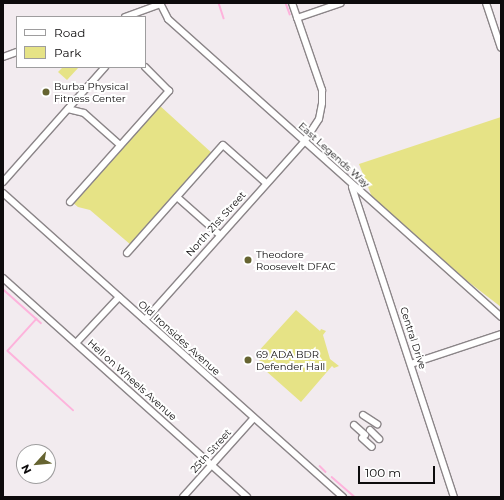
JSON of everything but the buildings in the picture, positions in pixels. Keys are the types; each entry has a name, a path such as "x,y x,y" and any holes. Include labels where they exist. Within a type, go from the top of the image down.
{"street":[{"path":"292,3 322,90 322,103 319,119 304,142"},
{"path":"297,18 340,3"},
{"path":"486,3 501,48"},
{"path":"138,15 160,4"},
{"name":"East Legends Way","path":"160,4 168,19 501,317"},
{"path":"3,57 16,52"},
{"path":"3,182 104,68"},
{"path":"70,202 169,91 146,68"},
{"path":"68,109 84,113 120,145"},
{"name":"North 21st Street","path":"144,320 304,142"},
{"path":"126,253 223,145 266,183"},
{"name":"Central Drive","path":"352,185 454,497"},
{"name":"Old Ironsides Avenue","path":"3,193 343,497"},
{"path":"177,197 220,235"},
{"name":"Hell on Wheels Avenue","path":"3,278 247,497"},
{"path":"76,343 119,297"},
{"path":"411,364 501,334"},
{"path":"363,415 377,424"},
{"name":"25th Street","path":"183,497 254,418"},
{"path":"354,425 372,448"},
{"path":"370,430 379,439"}],"green space":[{"path":"62,68 78,68 67,80 58,72"},
{"path":"159,105 213,154 131,245 90,210 78,207 72,202"},
{"path":"501,117 501,307 466,280 372,197 359,164"},
{"path":"296,310 320,331 321,329 326,331 323,335 330,359 339,366 334,368 332,366 301,402 257,363 261,359 256,354"}],"waterway":[{"path":"219,3 224,18"},
{"path":"286,3 290,14"},
{"path":"3,289 41,323"},
{"path":"37,319 8,351 73,410"},
{"path":"320,466 326,472"},
{"path":"332,477 355,497"}],"place":[{"name":"Burba Physical Fitness Center","path":"46,92"},
{"name":"Theodore Roosevelt DFAC","path":"248,260"},
{"name":"69 ADA BDR Defender Hall","path":"248,360"}]}
